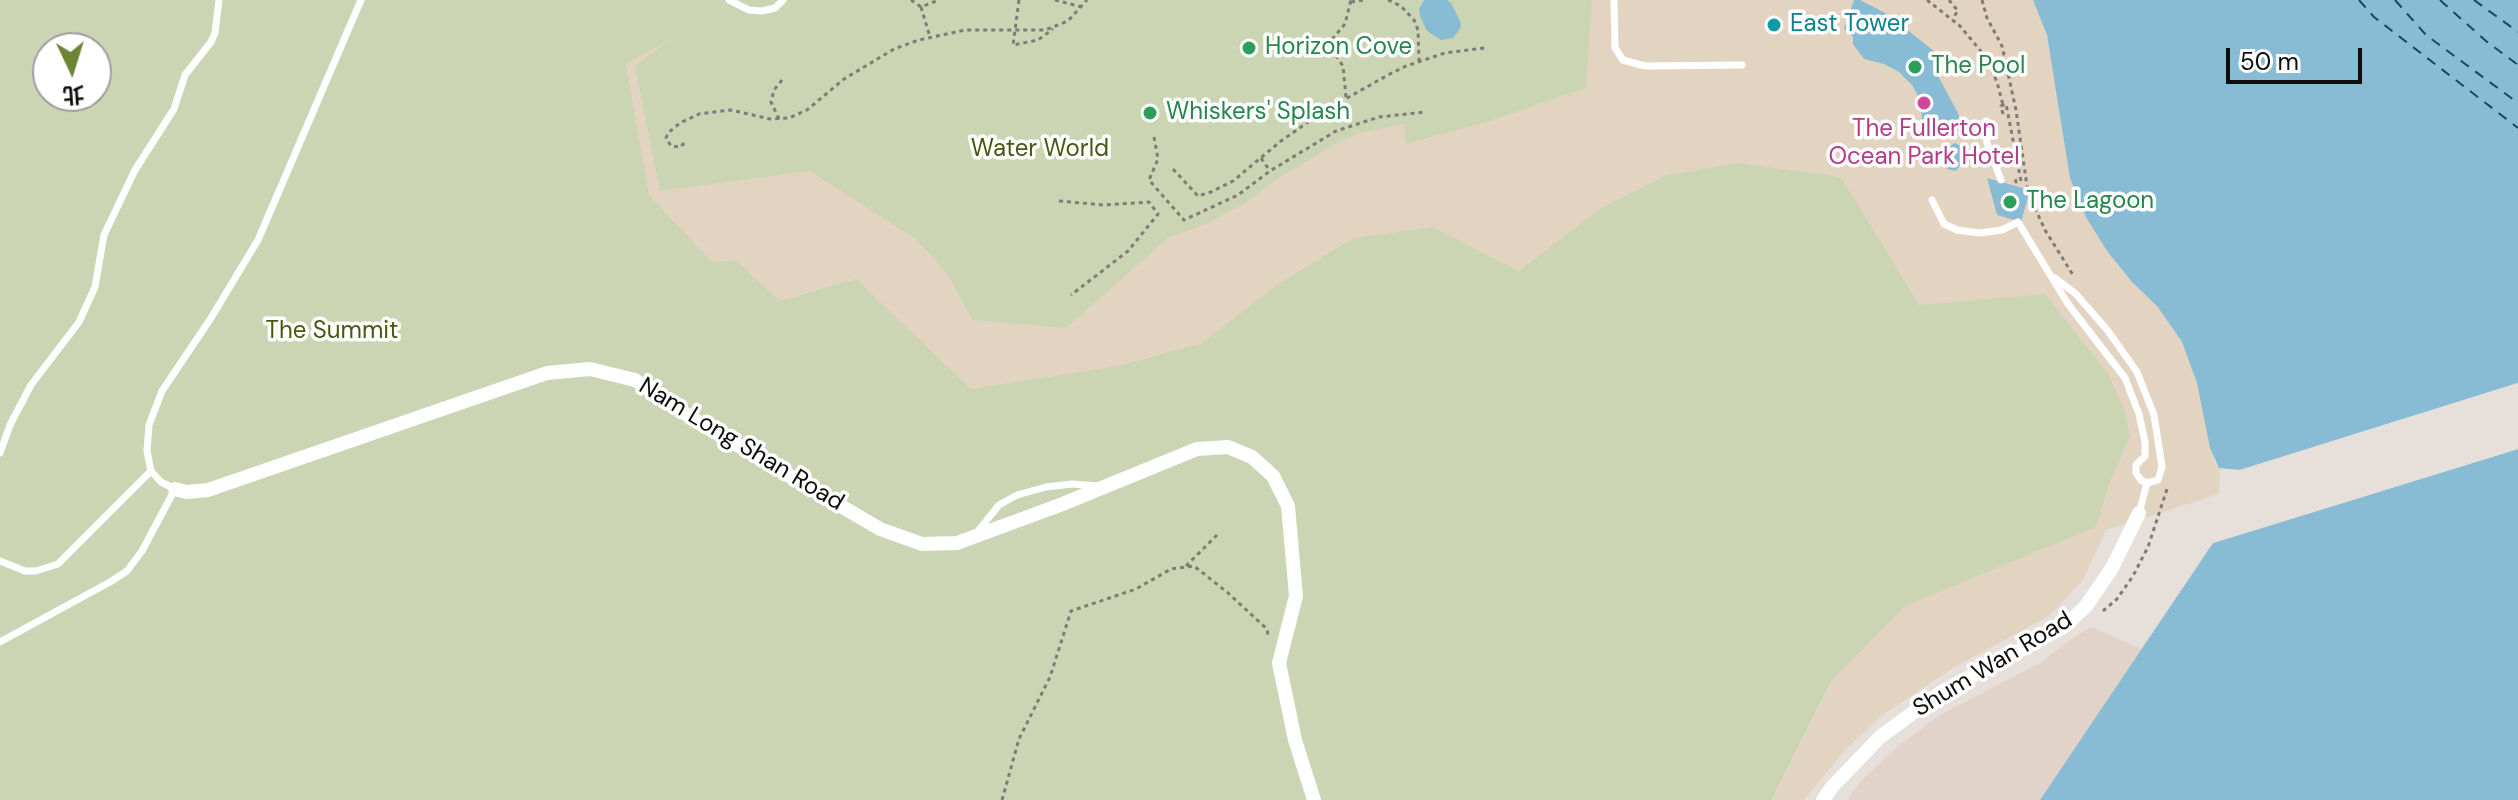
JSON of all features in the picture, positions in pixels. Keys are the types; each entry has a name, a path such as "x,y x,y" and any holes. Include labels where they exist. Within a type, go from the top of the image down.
{"street":[{"name":"Nam Long Shan Road","path":"175,489 186,492 208,490 547,373 590,369 635,380 693,419 880,529 922,544 957,543 1197,449 1228,447 1252,457 1273,476 1288,506 1296,596 1279,663 1295,740 1314,800"},
{"name":"Shum Wan Road","path":"1823,800 1880,737 1940,693 2065,626 2086,606 2112,568 2139,513"}],"lane":[{"path":"0,453 10,425 31,385 79,322 95,287 104,235 135,170 174,109 185,75 211,42 219,0"},
{"path":"0,642 127,571 142,551 175,489 161,482 151,471 147,451 149,425 162,391 258,240 361,0"},
{"path":"729,0 749,10 762,11 775,8 783,0"},
{"path":"1614,0 1615,48 1623,60 1645,66 1742,65"},
{"path":"1986,121 1987,143 2001,180"},
{"path":"1932,200 1944,224 1957,230 1979,233 2002,230 2018,222 2068,304 2125,378 2139,414 2145,456"},
{"path":"2050,274 2076,294 2131,360 2154,415 2160,476 2147,483 2139,513"},
{"path":"2147,483 2138,477 2135,469 2138,461 2145,456 2154,457 2161,463"},
{"path":"0,561 25,571 58,564 151,471"},
{"path":"974,536 999,505 1017,495 1072,484 1104,487"}],"path":[{"path":"911,0 921,7 930,37"},
{"path":"921,7 939,0"},
{"path":"1019,0 1013,45 1038,40 1075,16 1087,0"},
{"path":"1055,0 1082,7"},
{"path":"1346,97 1345,73 1328,44 1345,24 1351,1 1364,0"},
{"path":"1388,0 1401,6 1414,20 1418,30 1419,61"},
{"path":"1927,0 1952,19 1984,55 1997,82 2003,114"},
{"path":"1949,0 1958,11 1952,19"},
{"path":"1982,0 1987,18 2002,46 2011,82 2027,186 2021,188 2015,176"},
{"path":"684,143 681,147 671,146 666,138 668,133 699,114 731,110 780,120 807,110 844,79 894,49 930,37 975,29 1037,31 1056,27"},
{"path":"1173,169 1198,196 1233,181 1302,125 1346,97 1419,61 1445,53 1485,48"},
{"path":"780,120 771,102 774,90 782,80"},
{"path":"2003,105 2006,104 2008,113 2019,182"},
{"path":"1154,137 1158,159 1149,180 1184,220 1222,205 1336,131 1379,117 1425,112"},
{"path":"1261,157 1270,171"},
{"path":"1059,201 1104,205 1149,202 1158,214 1128,251 1071,295"},
{"path":"1184,567 1217,535"},
{"path":"1002,800 1019,739 1050,677 1071,611 1136,589 1171,569 1194,566 1267,629 1279,663"}],"shaded area":[{"path":"0,0 2033,0 2047,35 2086,217 2107,251 2157,306 2182,342 2197,383 2215,463 2220,469 2219,494 2106,530 2083,580 2049,616 1953,668 1881,716 1845,750 1804,800 1354,800 0,712"},
{"path":"2091,627 2142,649 2040,800 1847,800 1860,782 1897,747 1940,715 2042,662"}],"green space":[{"path":"0,0 1592,0 1586,88 1490,121 1406,144 1404,124 1340,141 1276,180 1244,204 1208,223 1168,238 1066,328 972,320 949,276 916,239 810,171 660,191 635,66 669,40 626,64 649,195 712,262 735,260 780,301 856,279 971,389 1118,366 1202,343 1278,284 1354,238 1433,227 1519,271 1601,208 1665,176 1737,163 1841,177 1919,305 2045,294 2108,374 2124,409 2130,436 2110,482 2096,527 1905,606 1831,681 1771,800 0,800"}],"water":[{"path":"1424,0 1447,0 1451,3 1461,23 1453,38 1441,40 1427,31 1419,9"},
{"name":"The Pool","path":"1854,0 1887,14 1939,55 1938,76 1958,113 1963,131 1940,130 1927,135 1923,128 1920,99 1912,85 1899,72 1864,59 1853,44 1853,37 1844,29"},
{"path":"2033,0 2518,0 2518,383 2240,470 2219,468 2210,448 2197,383 2182,342 2157,306 2107,251 2086,217 2070,178 2047,35"},
{"name":"The Lagoon","path":"1955,143 1965,148 1966,156 1956,171 1947,169 1931,155 1932,151"},
{"name":"The Lagoon","path":"1987,178 2030,190 2021,222 1997,215"},
{"path":"2518,449 2518,800 2040,800 2213,543"}],"pier":[{"path":"2518,383 2518,387 2241,474 2220,473 2220,469 2240,470"},
{"path":"2518,445 2518,449 2213,543 2213,539"}],"ferry route":[{"path":"2359,0 2374,17 2518,128"},
{"path":"2395,0 2426,35 2518,103"},
{"path":"2440,0 2518,65"},
{"path":"2474,0 2518,32"}],"place":[{"name":"East Tower","path":"1774,25"},
{"name":"Horizon Cove","path":"1249,48"},
{"name":"The Pool","path":"1915,67"},
{"name":"The Fullerton Ocean Park Hotel","path":"1924,103"},
{"name":"Whiskers' Splash","path":"1150,113"},
{"name":"The Lagoon","path":"2010,202"}],"park label":[{"name":"Water World","path":"1040,150"},
{"name":"The Summit","path":"332,332"}]}
